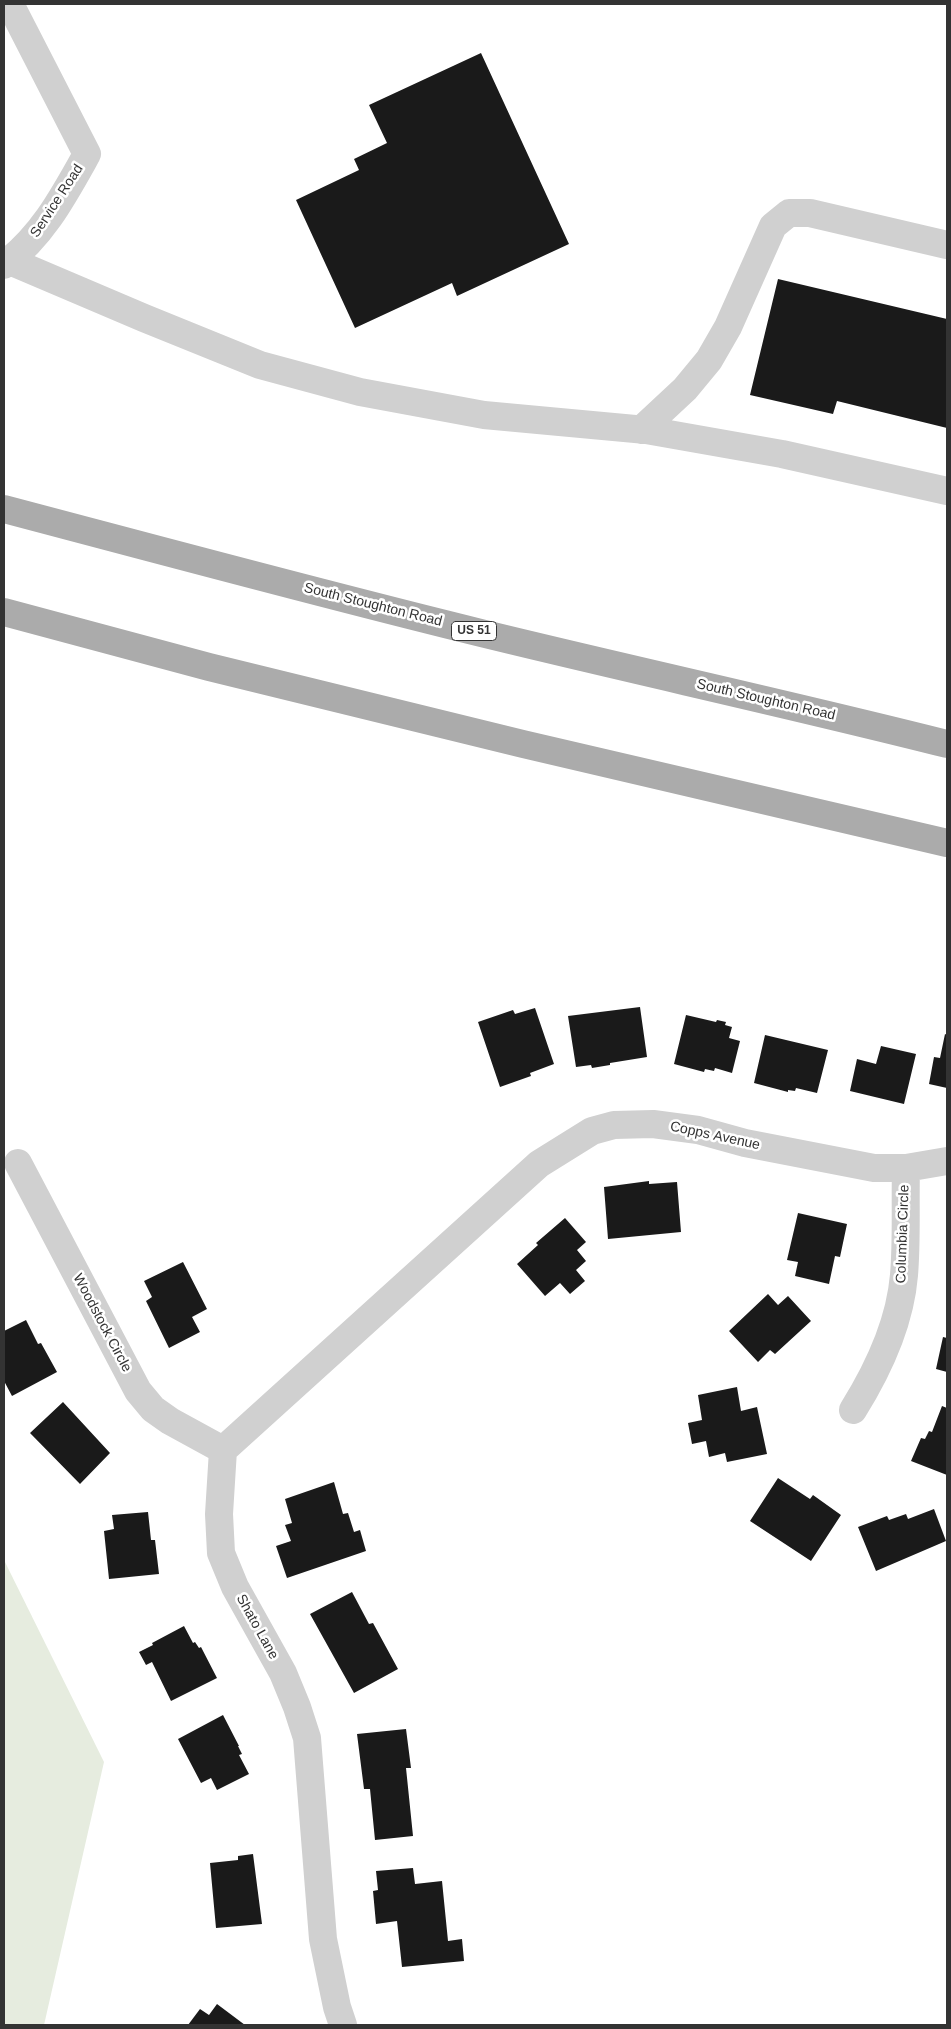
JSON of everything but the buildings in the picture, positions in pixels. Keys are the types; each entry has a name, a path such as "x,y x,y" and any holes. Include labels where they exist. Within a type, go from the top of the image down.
{"main road":[{"name":"South Stoughton Road","path":"4,509 483,634 849,719 947,744"},
{"path":"4,612 257,679 523,744 947,843"}],"street":[{"name":"Service Road","path":"7,263 38,234 87,154 10,4"},
{"path":"641,430 685,389 709,360 728,326 773,226 789,213 810,213 947,244"},
{"path":"7,263 260,364 360,392 484,415 641,430 782,454 947,491"},
{"name":"Copps Avenue","path":"223,1450 540,1164 592,1131 614,1125 653,1124 698,1130 745,1144 874,1168 906,1168 947,1161"},
{"name":"Woodstock Circle","path":"18,1163 138,1391 153,1409 170,1421 223,1450"},
{"name":"Columbia Circle","path":"853,1410 880,1363 898,1309 904,1276 906,1168"},
{"name":"Shato Lane","path":"223,1450 219,1514 221,1553 235,1587 284,1673 307,1738 323,1939 337,2007 343,2025"}],"shaded area":[{"path":"4,1560 104,1762 44,2025 4,2025"}]}
